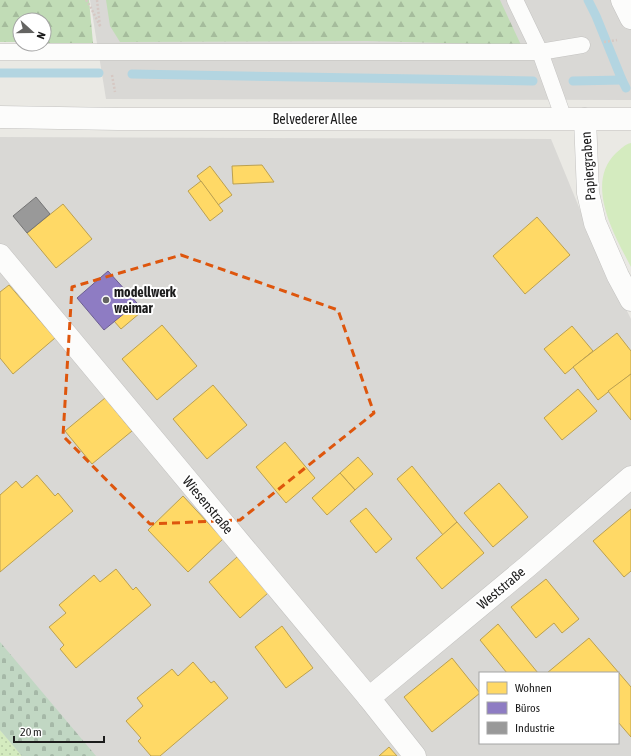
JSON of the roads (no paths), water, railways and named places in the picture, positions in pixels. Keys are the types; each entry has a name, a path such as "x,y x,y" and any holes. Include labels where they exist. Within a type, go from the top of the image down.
{"street":[{"path":"622,0 631,18"},
{"name":"Belvederer Allee","path":"0,117 118,119 631,119"},
{"name":"Papiergraben","path":"575,119 588,193 595,223 618,276 631,300"},
{"name":"Wiesenstraße","path":"0,255 369,698 415,756"},
{"name":"Weststraße","path":"369,698 528,566 631,476"}],"lane":[{"name":"Papiergraben","path":"515,0 575,119"},
{"path":"0,52 540,52 582,45"}],"waterway":[{"path":"588,0 626,88"},
{"path":"0,73 99,73"},
{"path":"132,74 533,81"},
{"path":"573,81 622,80"}],"place":[{"name":"modellwerk weimar","path":"106,300"}]}
